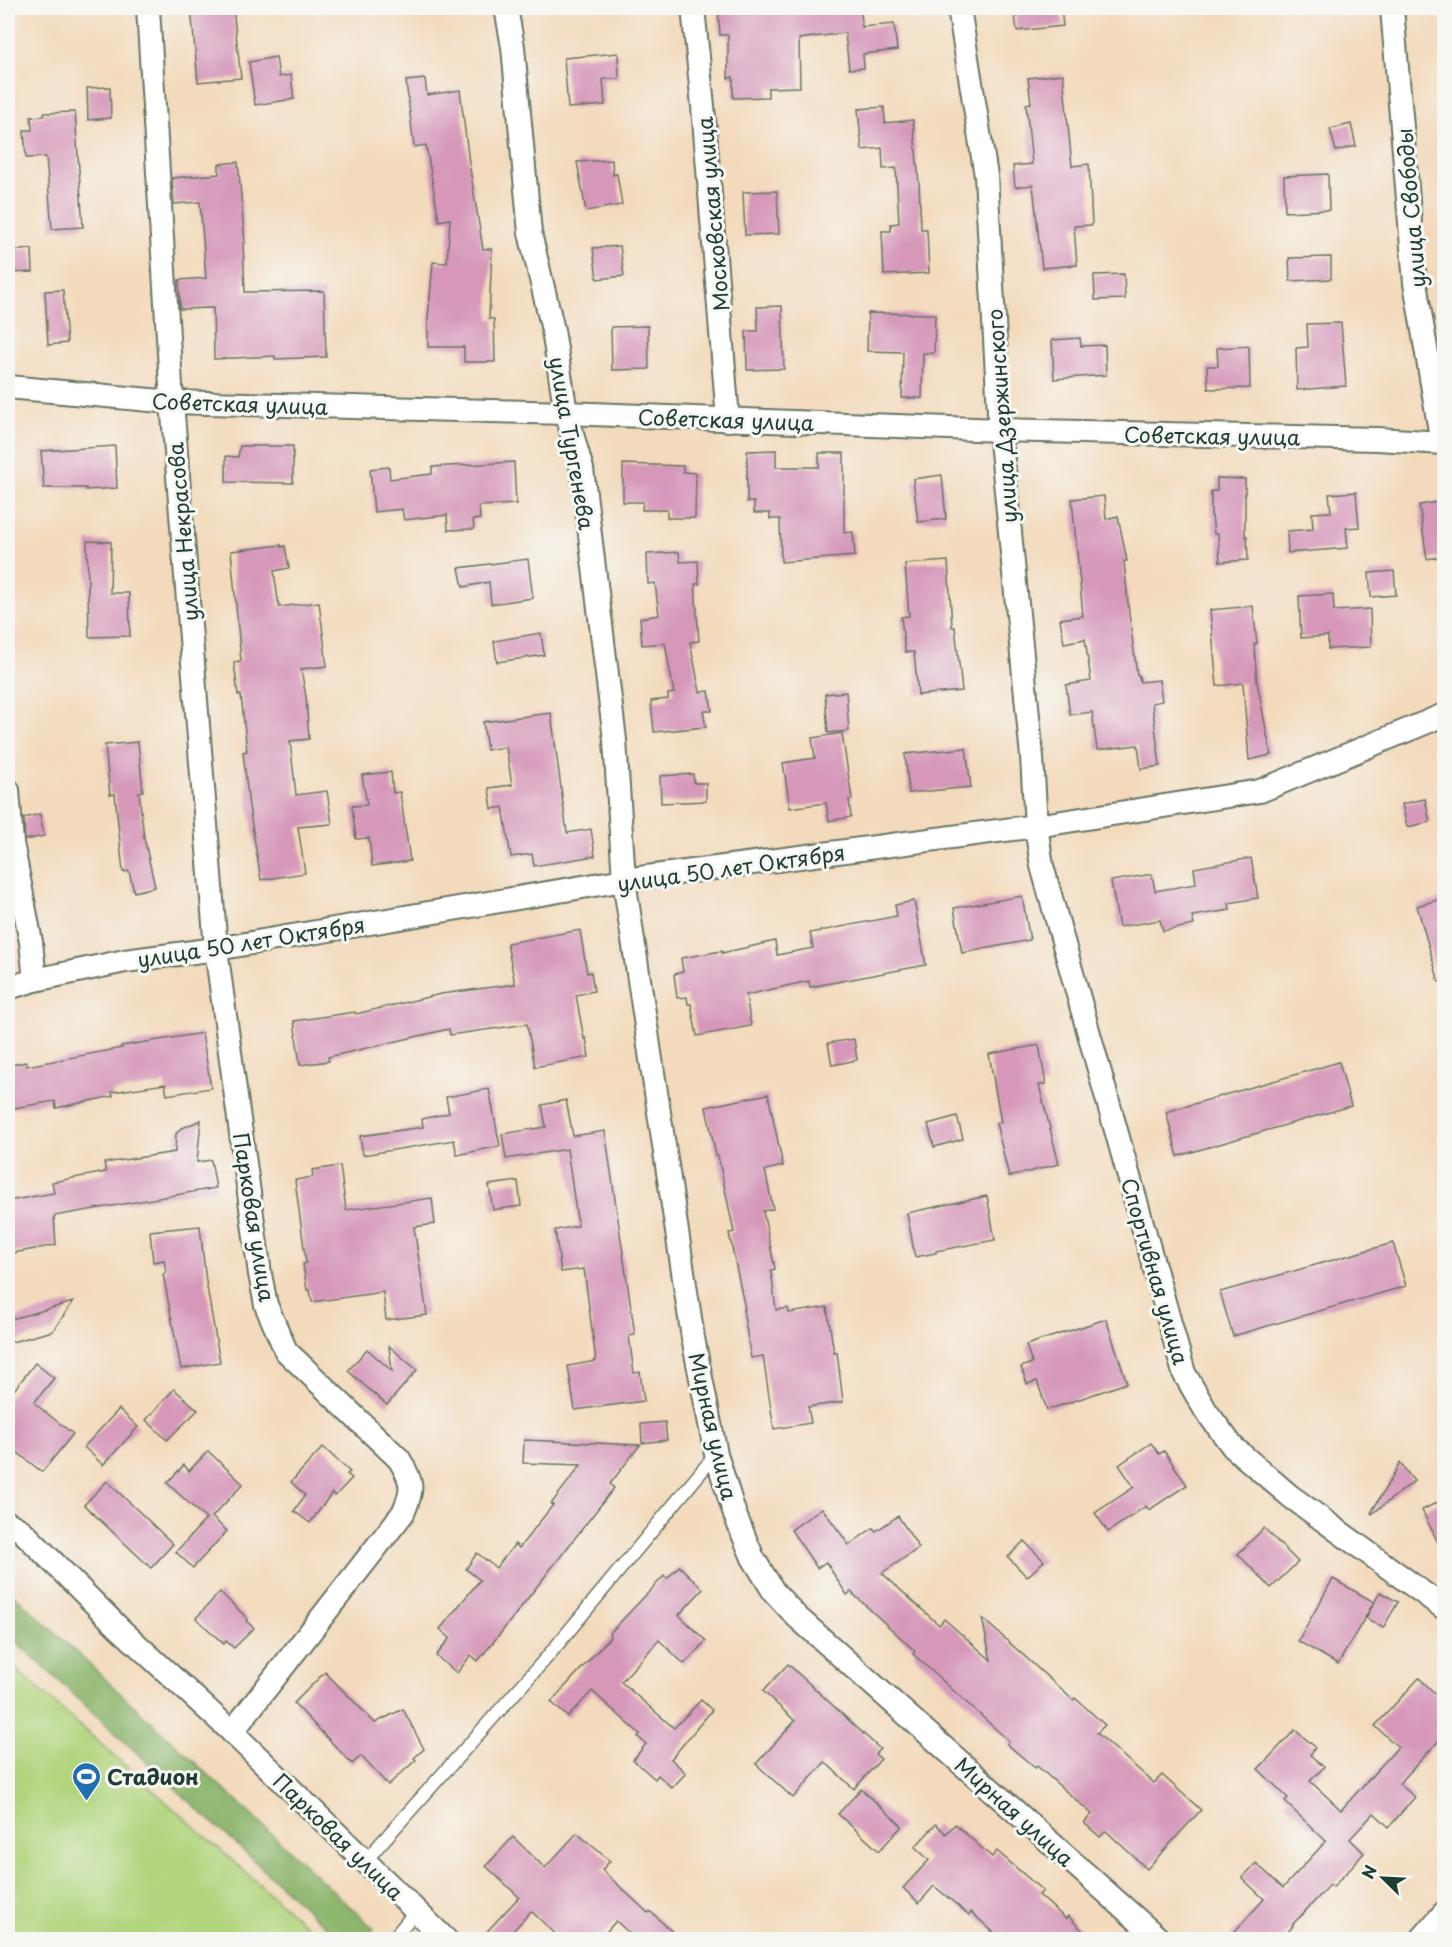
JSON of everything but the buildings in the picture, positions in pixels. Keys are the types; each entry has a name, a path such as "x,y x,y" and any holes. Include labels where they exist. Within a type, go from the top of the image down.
{"street":[{"name":"улица Некрасова","path":"148,8 172,402 216,948"},
{"name":"улица Тургенева","path":"506,8 513,47 530,233 553,330 566,413 582,469 615,740 624,880"},
{"name":"Московская улица","path":"693,8 728,420"},
{"name":"улица Дзержинского","path":"960,8 986,176 1000,430 1032,757 1036,826"},
{"name":"улица Свободы","path":"1392,8 1415,283 1443,443"},
{"name":"Советская улица","path":"8,387 172,402 566,413 1000,430 1377,439 1443,443"},
{"name":"улица 50 лет Октября","path":"8,988 125,961 624,880 1036,826 1260,791 1444,715"},
{"path":"8,790 12,843 31,942 35,980"},
{"name":"Спортивная улица","path":"1036,826 1042,866 1184,1373 1206,1411 1233,1447 1290,1496 1444,1608"},
{"name":"Мирная улица","path":"624,880 693,1338 716,1455 735,1515 753,1558 774,1592 796,1617 1160,1940"},
{"name":"Парковая улица","path":"216,948 266,1305 286,1351 399,1460 410,1477 410,1496 403,1513 232,1732"},
{"name":"Парковая улица","path":"8,1523 22,1531 119,1628 232,1732 446,1940"},
{"path":"1421,1940 1444,1913"}],"lane":[{"path":"366,1860 548,1656 716,1455"},
{"path":"392,1940 416,1911"}],"green space":[{"path":"8,1589 374,1929 363,1939 339,1939 8,1634"},
{"name":"Стадион","path":"8,1662 321,1939 8,1939"}],"place":[{"name":"Стадион","path":"86,1802"}]}
